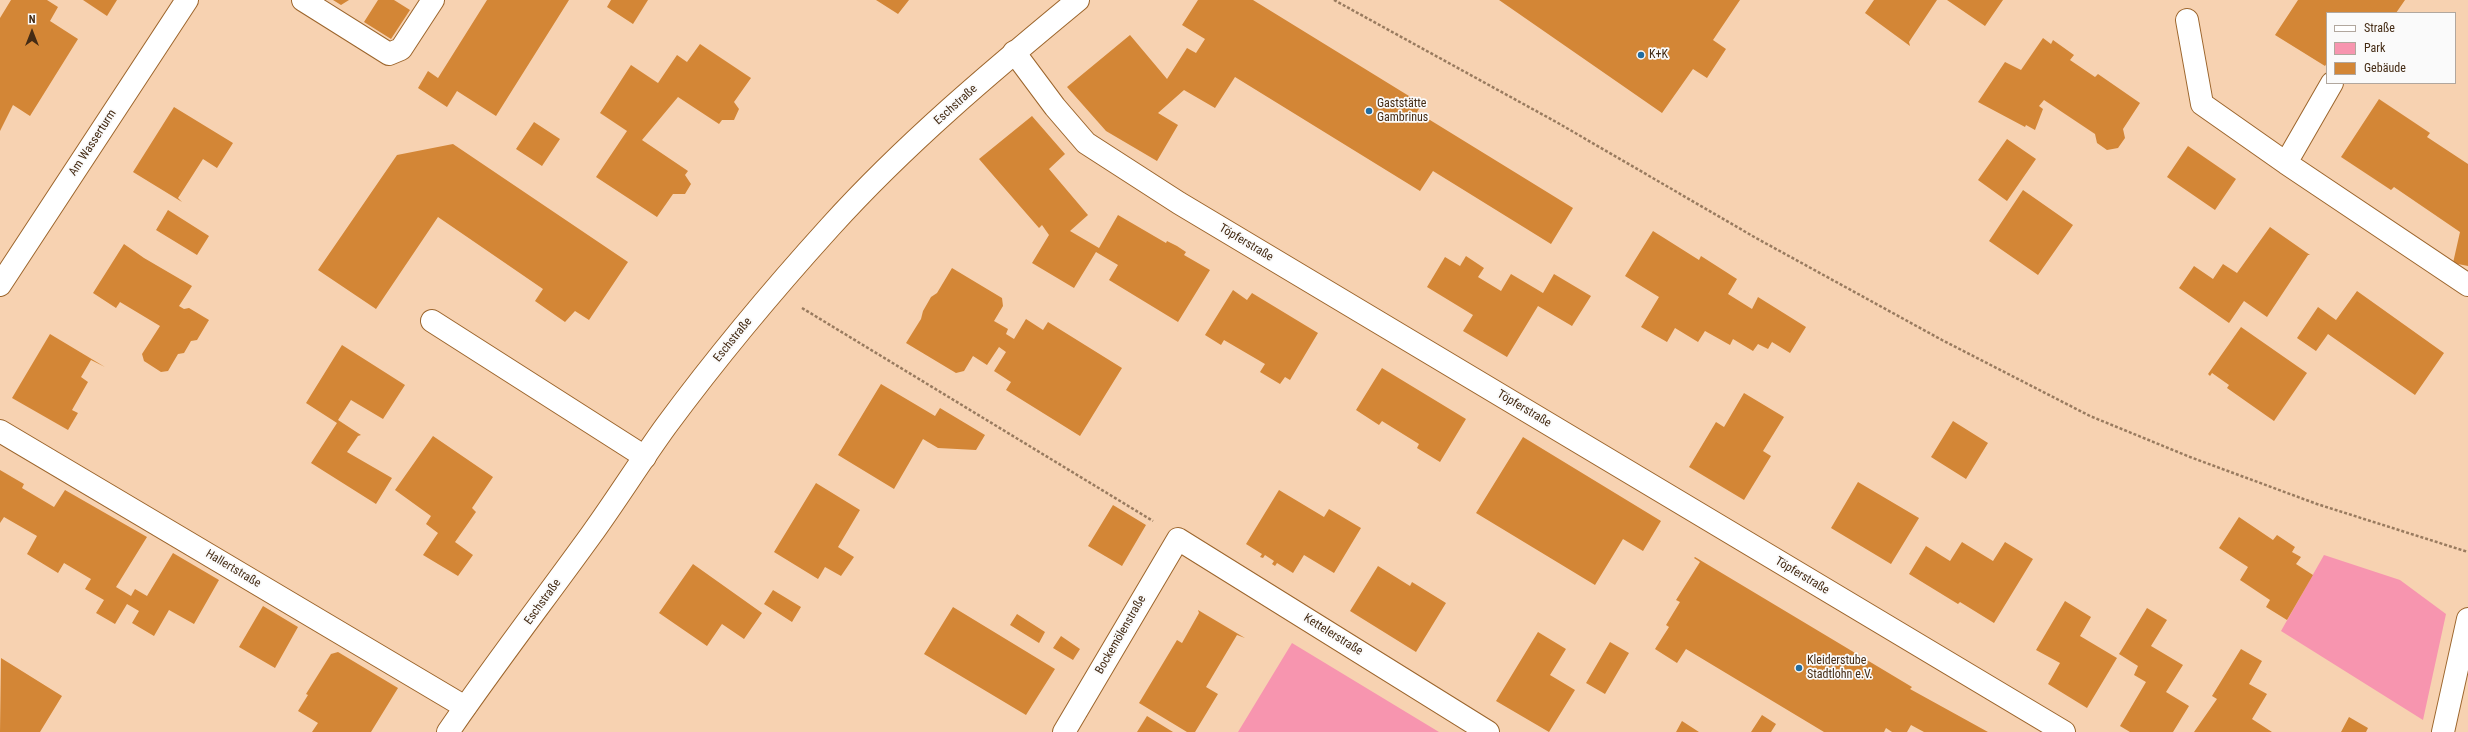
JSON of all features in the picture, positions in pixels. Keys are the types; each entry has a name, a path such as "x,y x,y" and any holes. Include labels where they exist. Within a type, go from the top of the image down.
{"street":[{"name":"Am Wasserturm","path":"0,285 187,0"},
{"path":"303,0 389,54 401,50 433,0"},
{"name":"Eschstraße","path":"448,732 593,532 645,457 726,347 774,291 830,226 891,163 1014,52 1078,0"},
{"path":"2187,20 2202,104 2286,163 2468,285"},
{"name":"Töpferstraße","path":"1014,52 1054,107 1086,143 1179,203 2064,732"},
{"path":"2286,163 2331,84"},
{"path":"432,321 645,457"},
{"name":"Hallertstraße","path":"0,431 465,707"},
{"name":"Bockemölenstraße","path":"1064,732 1178,538"},
{"name":"Kettelerstraße","path":"1178,538 1488,732"},
{"path":"2443,732 2468,619"}],"path":[{"path":"1334,0 1551,120 1791,257 1942,340 2090,416 2190,457 2317,504 2468,552"},
{"path":"774,291 1178,538"}],"green space":[{"path":"2324,555 2400,580 2446,614 2423,720 2281,631"},
{"path":"1292,643 1439,732 1238,732"}],"building":[{"path":"11,0 47,0 58,7 50,21 78,39 30,116 13,105 0,131 0,18"},
{"path":"83,0 117,0 107,16"},
{"path":"333,0 349,0 341,5"},
{"path":"378,0 394,0 410,10 391,39 364,22"},
{"path":"487,0 569,0 496,116 457,91 447,107 418,88 428,71 438,78"},
{"path":"611,0 648,0 633,24 607,7"},
{"path":"876,0 909,0 898,14"},
{"name":"Gaststätte Gambrinus","path":"1198,0 1253,0 1422,104 1417,112 1573,208 1551,244 1433,171 1420,191 1235,77 1215,108 1184,90 1158,113 1178,125 1157,161 1106,131 1067,87 1130,35 1167,79 1187,48 1196,53 1205,39 1182,25"},
{"name":"K+K","path":"1499,0 1740,0 1713,40 1726,49 1707,78 1693,69 1662,113"},
{"path":"1874,0 1937,0 1909,42 1910,46 1865,13"},
{"path":"1947,0 2003,0 1985,26"},
{"path":"2298,0 2405,0 2397,12 2326,12 2325,66 2275,35"},
{"path":"2043,38 2051,44 2053,40 2074,55 2070,60 2095,77 2098,74 2140,103 2123,129 2125,138 2118,148 2107,150 2097,143 2095,134 2044,100 2039,106 2043,109 2035,130 2026,125 2025,127 1978,102 2005,62 2021,70"},
{"path":"700,44 751,78 734,102 739,109 734,120 722,120 719,124 678,97 642,140 688,171 685,175 691,184 685,194 673,194 657,217 596,177 627,131 600,113 631,65 658,83 677,55 687,62"},
{"path":"2379,99 2430,133 2427,137 2468,164 2468,266 2453,263 2460,232 2394,187 2391,190 2341,157"},
{"path":"174,107 233,143 217,168 203,159 178,198 182,202 133,172"},
{"path":"1032,116 1065,154 1049,169 1088,215 1070,231 1099,248 1118,215 1166,243 1167,241 1177,246 1186,252 1184,255 1210,270 1178,322 1109,280 1118,265 1096,252 1074,288 1032,263 1049,235 1042,225 1039,228 979,159"},
{"path":"534,122 560,139 542,166 516,149"},
{"path":"2007,139 2036,159 2007,201 1978,180"},
{"path":"453,144 628,262 589,320 575,311 565,322 535,301 543,289 438,217 376,309 318,270 397,155"},
{"path":"2188,146 2236,179 2215,210 2167,177"},
{"path":"2023,190 2073,225 2038,275 1989,241"},
{"path":"168,210 209,236 197,255 156,230"},
{"path":"2270,227 2310,255 2308,255 2267,317 2244,301 2229,323 2179,288 2194,266 2213,279 2223,264 2237,273"},
{"path":"1653,231 1699,260 1701,256 1737,279 1728,294 1752,309 1758,297 1806,327 1790,353 1772,342 1768,349 1758,344 1753,351 1733,339 1730,345 1705,331 1698,342 1675,328 1667,342 1641,327 1659,297 1625,276"},
{"path":"124,244 144,258 192,286 179,306 184,309 189,308 209,320 197,340 191,341 184,353 178,354 168,371 161,372 144,361 142,354 160,326 120,302 116,308 93,293"},
{"path":"1466,256 1484,268 1478,277 1501,291 1511,274 1543,293 1554,274 1591,296 1572,326 1538,306 1507,357 1463,331 1473,315 1427,287 1445,257 1460,266"},
{"path":"952,268 1002,298 1003,306 994,321 1008,329 1006,334 1014,339 1026,319 1043,330 1048,322 1122,368 1080,436 1006,390 1011,382 994,371 1006,352 999,347 987,365 973,356 964,371 956,373 906,343 921,319 923,311 931,297 937,293"},
{"path":"1233,290 1247,300 1252,293 1318,333 1290,380 1285,377 1280,384 1260,372 1265,364 1224,340 1221,345 1205,335"},
{"path":"2357,291 2444,353 2415,395 2328,334 2316,351 2297,338 2318,307 2336,320"},
{"path":"2241,327 2307,373 2274,421 2227,388 2229,385 2212,373 2210,376 2208,374"},
{"path":"50,334 105,367 91,360 81,377 88,382 72,410 78,413 68,430 12,398"},
{"path":"342,345 405,385 383,419 351,400 338,420 361,435 358,436 347,452 392,478 376,504 311,463 337,423 306,403"},
{"path":"1382,368 1466,419 1440,462 1417,448 1419,444 1382,421 1379,425 1356,410"},
{"path":"881,384 935,416 940,408 985,435 976,450 938,448 923,439 894,489 838,455"},
{"path":"1744,393 1784,417 1763,451 1771,456 1744,500 1689,467 1716,422 1724,427"},
{"path":"1953,421 1988,443 1966,479 1931,457"},
{"path":"433,436 493,477 472,508 476,512 455,542 473,555 458,576 423,555 438,533 426,524 431,516 395,490"},
{"path":"1523,437 1661,521 1643,551 1623,539 1595,585 1476,513"},
{"path":"0,470 24,484 22,488 54,507 65,490 147,537 116,587 131,596 135,589 147,596 173,553 219,580 194,624 169,610 154,636 132,623 139,611 127,604 115,624 96,613 104,600 85,589 91,579 64,563 58,573 27,554 37,536 4,517 0,523"},
{"path":"1858,482 1919,518 1891,564 1831,528"},
{"path":"816,483 860,510 838,547 854,557 841,576 825,567 818,579 774,552"},
{"path":"1279,490 1324,517 1329,509 1361,528 1334,573 1304,555 1293,573 1277,563 1275,566 1272,564 1274,561 1265,555 1263,558 1260,557 1262,554 1246,544"},
{"path":"1113,505 1146,525 1122,566 1088,546"},
{"path":"2239,517 2273,540 2277,535 2295,547 2292,552 2301,557 2296,564 2313,575 2287,620 2266,607 2270,600 2240,580 2248,567 2219,548"},
{"path":"1962,542 1993,561 2005,542 2033,559 1994,623 1960,602 1958,604 1909,574 1926,546 1950,561"},
{"name":"Kleiderstube Stadtlohn e.V.","path":"1695,557 1912,687 1910,689 1988,732 1924,732 1911,725 1907,732 1892,732 1886,728 1884,732 1824,732 1686,649 1677,663 1655,649 1669,627 1666,625 1680,602 1676,600 1700,562 1694,558"},
{"path":"693,564 762,613 744,639 722,624 707,646 659,613"},
{"path":"1378,566 1410,586 1412,582 1446,603 1416,652 1350,611"},
{"path":"773,590 801,607 792,622 764,604"},
{"path":"2065,601 2091,617 2080,636 2117,658 2087,708 2048,684 2060,663 2036,650"},
{"path":"263,606 298,627 275,668 239,647"},
{"path":"953,607 1055,669 1026,715 924,654"},
{"path":"2147,608 2167,620 2151,646 2183,665 2166,692 2189,706 2173,732 2130,732 2120,726 2146,682 2134,675 2138,666 2119,654"},
{"path":"1198,610 1245,638 1237,635 1206,687 1218,694 1195,732 1187,732 1139,703 1177,640 1182,643 1199,613"},
{"path":"1017,614 1045,632 1039,643 1010,625"},
{"path":"1538,632 1566,649 1550,675 1575,690 1549,732 1496,701"},
{"path":"1061,636 1080,649 1073,660 1053,648"},
{"path":"1610,642 1629,653 1605,694 1586,683"},
{"path":"2241,649 2262,661 2249,684 2267,694 2252,719 2272,732 2194,732 2217,699 2212,696"},
{"path":"338,652 398,688 371,732 312,732 318,723 298,711 308,695 306,694 331,654"},
{"path":"1,658 62,696 40,732 0,732"},
{"path":"1762,715 1776,724 1771,732 1751,732"},
{"path":"1147,716 1173,732 1137,732"},
{"path":"2349,717 2368,728 2366,732 2341,732"},
{"path":"1682,721 1699,732 1676,732"}],"place":[{"name":"K+K","path":"1641,55"},
{"name":"Gaststätte Gambrinus","path":"1369,111"},
{"name":"Kleiderstube Stadtlohn e.V.","path":"1799,668"}]}
